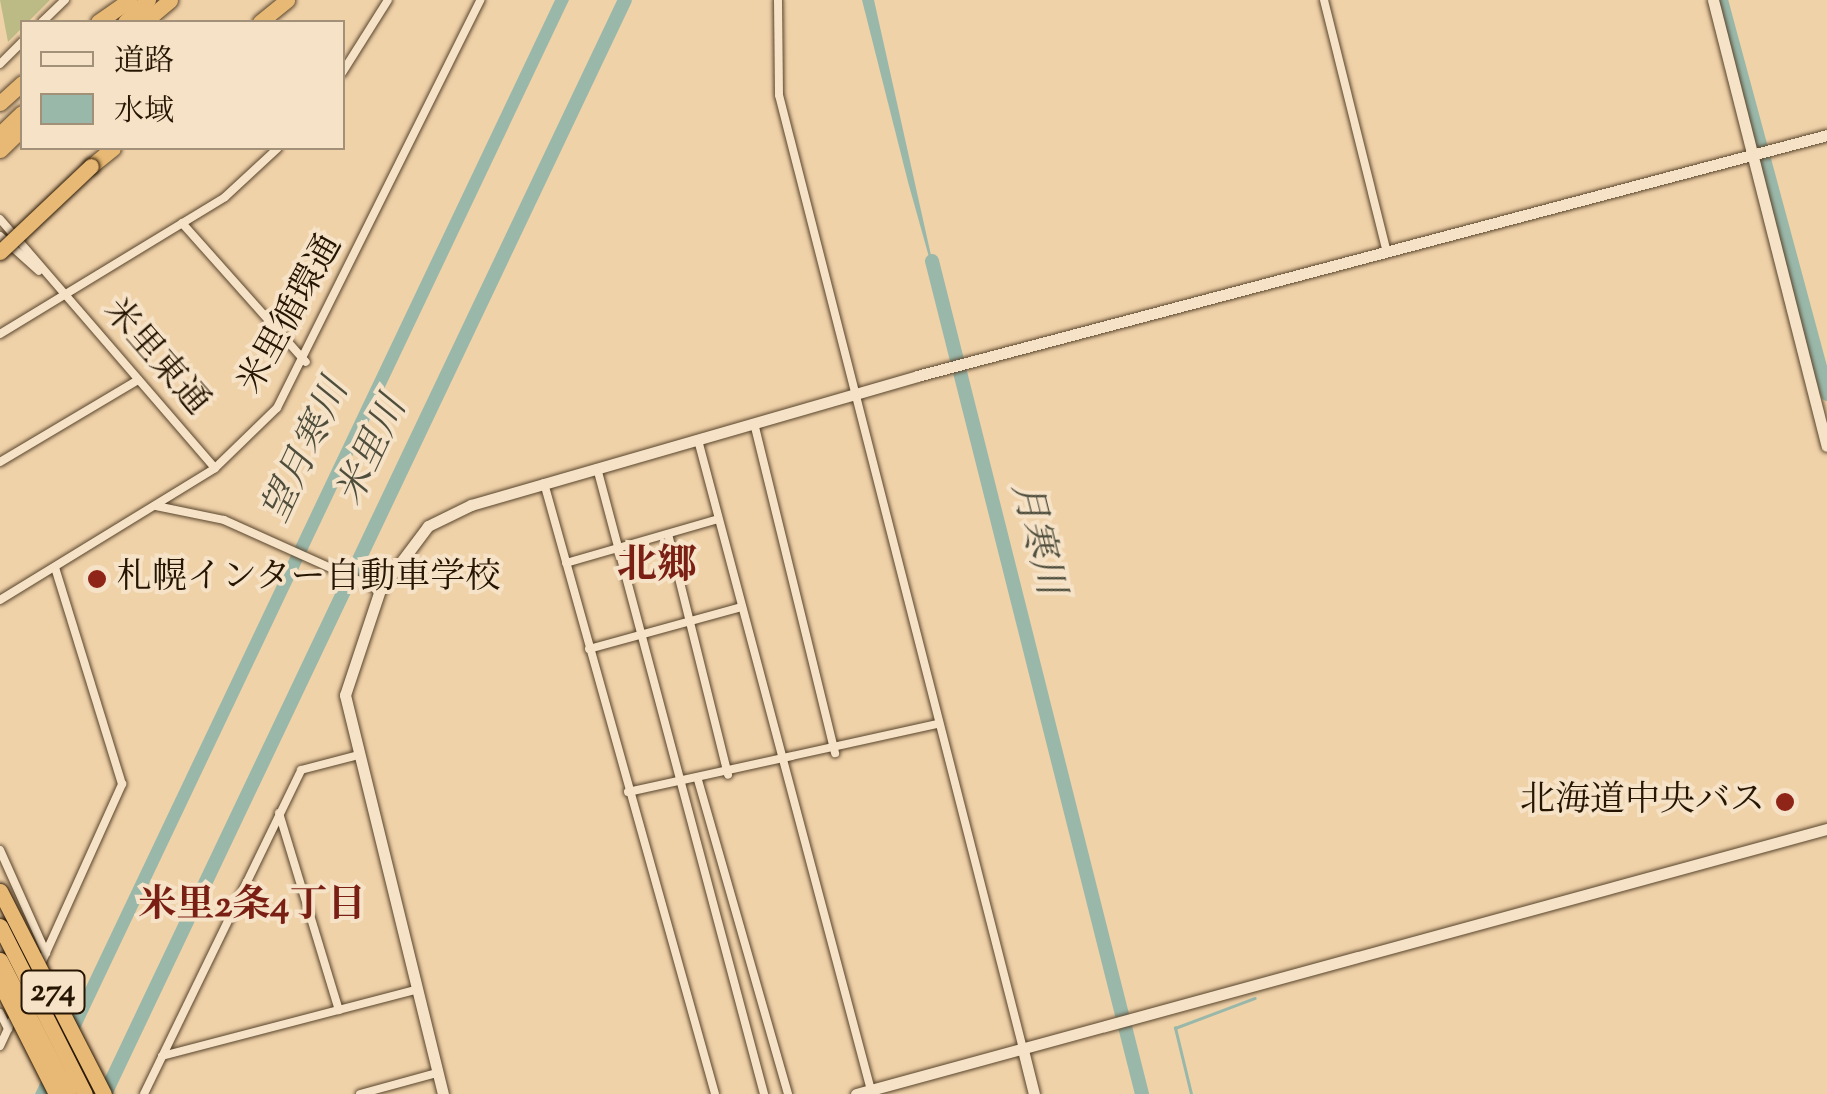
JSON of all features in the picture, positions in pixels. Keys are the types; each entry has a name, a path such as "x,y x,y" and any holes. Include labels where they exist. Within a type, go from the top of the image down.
{"highway":[{"path":"101,20 130,0"},
{"path":"128,20 148,0"},
{"path":"146,20 170,0"},
{"path":"262,20 287,0"},
{"path":"0,102 20,85"},
{"path":"0,134 20,115"},
{"path":"0,150 20,131"},
{"path":"0,238 111,150"},
{"path":"0,252 86,170"},
{"name":"274","path":"0,891 104,1094"},
{"path":"0,926 85,1094"},
{"path":"0,960 69,1094"},
{"name":"274","path":"0,983 56,1094"}],"street":[{"path":"44,20 65,0"},
{"path":"345,68 388,0"},
{"name":"米里循環通","path":"0,600 215,468 277,408 306,362 480,0"},
{"path":"778,0 779,95 1034,1094"},
{"path":"1324,0 1386,252"},
{"path":"1712,0 1755,154 1827,446"},
{"path":"0,48 4,60"},
{"path":"442,1094 355,756 345,695 380,590 428,526 544,484 858,393 1827,135"},
{"path":"0,334 244,184 276,150"},
{"name":"米里東通","path":"0,219 215,468"},
{"path":"182,223 306,362"},
{"name":"米里東通","path":"0,238 54,284"},
{"path":"0,462 138,380"},
{"path":"754,423 835,753"},
{"path":"698,440 738,608 870,1090"},
{"path":"598,468 638,636 764,1094"},
{"path":"544,484 715,1094"},
{"path":"156,506 272,539 380,590"},
{"path":"566,562 715,520"},
{"path":"668,534 728,775"},
{"path":"0,1046 122,784 56,568"},
{"path":"589,649 738,608"},
{"path":"628,792 780,766 938,724"},
{"path":"144,1094 301,770 355,756"},
{"path":"698,780 788,1094"},
{"path":"279,813 288,820 339,1010"},
{"path":"856,1094 1827,828"},
{"path":"0,850 46,953"},
{"path":"162,1056 416,990"},
{"path":"0,1013 8,1029"},
{"path":"360,1094 437,1073"}],"shaded area":[{"path":"0,0 50,0 30,20 20,20 20,30 8,42"}],"water":[{"path":"555,0 569,0 49,1094 35,1094"},
{"path":"862,0 874,0 941,300 908,182"}],"waterway":[{"name":"米里川","path":"105,1094 625,0"},
{"path":"1721,0 1827,394"},
{"name":"月寒川","path":"932,261 1142,1094"},
{"path":"1191,1094 1175,1028 1255,998"}],"place":[{"name":"札幌インター自動車学校","path":"97,579"},
{"name":"北海道中央バス","path":"1785,802"}],"district":[{"name":"北郷","path":"657,568"},
{"name":"米里2条4丁目","path":"252,908"}],"water label":[{"name":"望月寒川","path":"308,452"}]}
